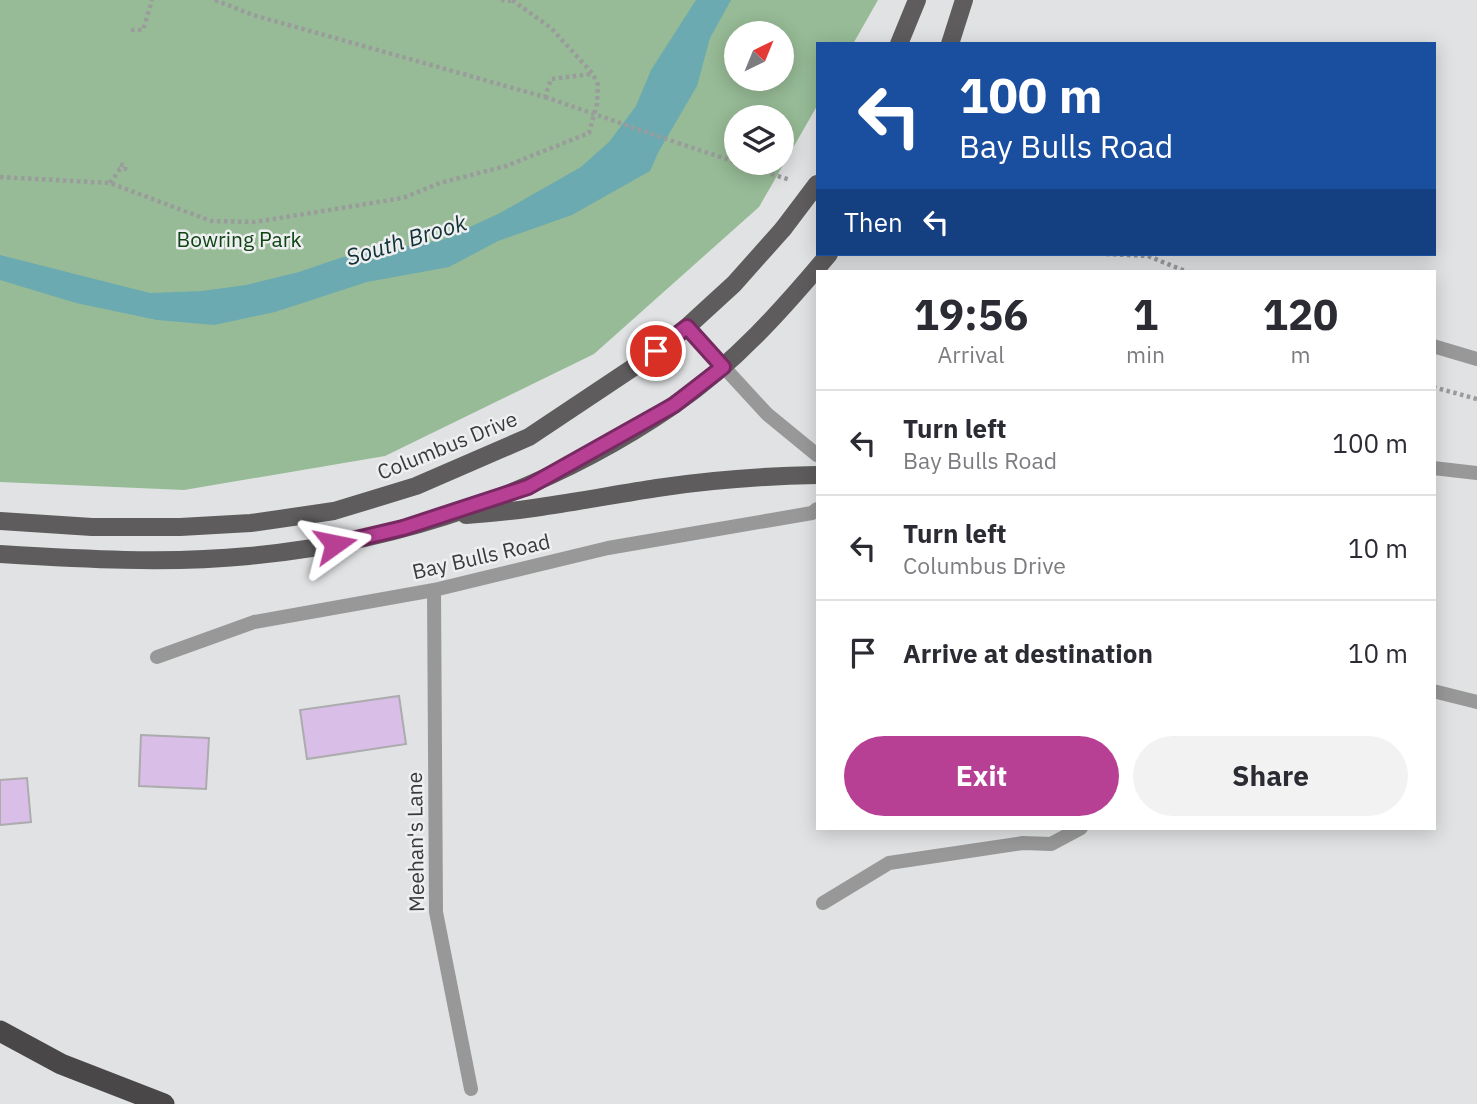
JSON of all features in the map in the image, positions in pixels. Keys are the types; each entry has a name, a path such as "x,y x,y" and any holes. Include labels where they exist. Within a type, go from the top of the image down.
{"highway":[{"path":"0,1031 61,1064 164,1104"}],"main road":[{"path":"900,42 917,0"},
{"path":"951,42 964,0"},
{"name":"Columbus Drive","path":"0,521 92,527 180,527 251,523 334,510 416,486 529,437 582,403 687,327 734,284 816,185"},
{"path":"0,554 137,560 246,557 313,549 381,535 528,487 604,447 674,405 723,367 779,314 827,256"},
{"path":"445,516 515,512 659,488 731,480 816,475"}],"street":[{"path":"687,327 767,414 816,454"},
{"path":"1436,347 1477,359"},
{"path":"1436,468 1477,473"},
{"name":"Bay Bulls Road","path":"157,657 254,622 435,590 608,548 811,513 816,510"},
{"name":"Meehan's Lane","path":"435,590 436,912 471,1089"},
{"path":"1436,692 1477,702"},
{"path":"823,904 889,863 1023,842 1051,844 1077,830"}],"path":[{"path":"131,30 143,30 152,0"},
{"path":"215,0 253,15 545,97 793,181"},
{"path":"0,177 110,183 211,220 255,222 404,198 440,183 506,166 589,133 597,104 597,85 593,74 551,28 512,1 501,0"},
{"path":"545,97 551,79 593,74"},
{"path":"110,183 120,169 125,169 125,166 120,164"},
{"path":"1147,256 1182,270"},
{"path":"1436,388 1477,399"}],"green space":[{"name":"Bowring Park","path":"0,0 878,0 854,42 816,42 816,108 794,146 794,105 724,105 724,175 777,175 759,207 594,354 385,456 184,490 0,482"}],"water":[{"path":"696,0 731,0 710,38 697,86 650,171 572,215 498,241 449,267 367,282 275,312 214,325 157,320 76,303 0,280 0,255 150,293 202,291 246,285 299,272 343,257 442,240 500,213 581,167 609,142 636,106 651,70"}],"building":[{"path":"399,696 406,744 307,759 300,710"},
{"path":"141,735 209,738 206,789 139,786"},
{"path":"27,778 31,822 0,825 0,780"}],"route":[{"path":"335,544 381,535 528,487 604,447 674,405 723,367 687,327 656,351"}],"water label":[{"name":"South Brook","path":"406,239"}]}
